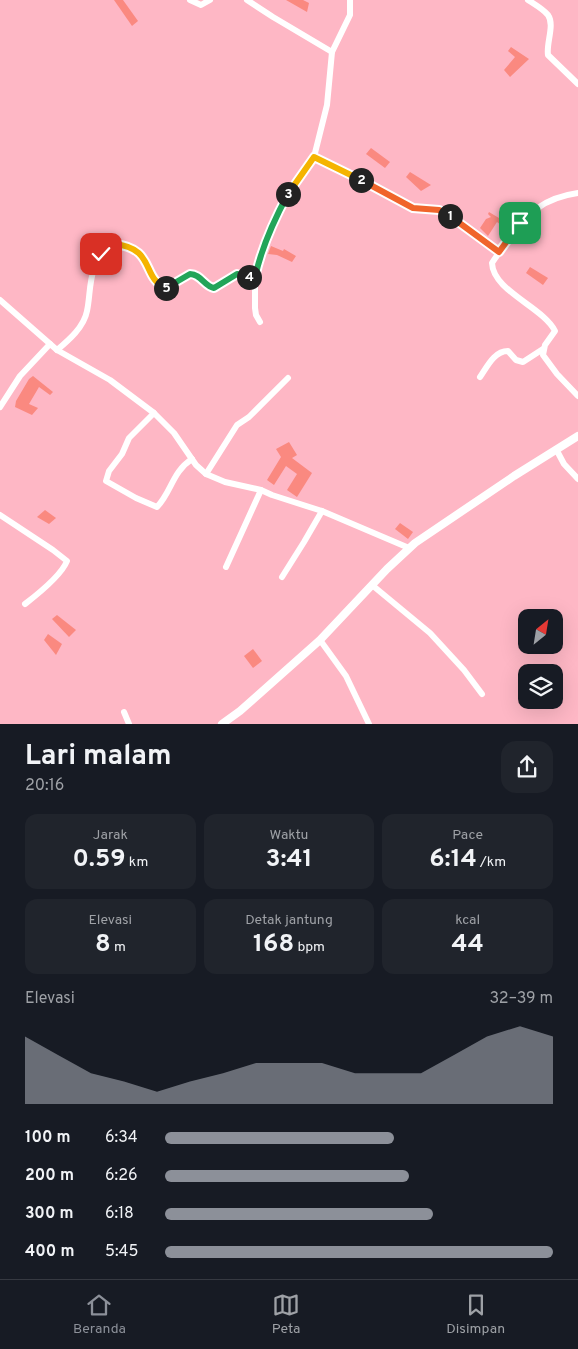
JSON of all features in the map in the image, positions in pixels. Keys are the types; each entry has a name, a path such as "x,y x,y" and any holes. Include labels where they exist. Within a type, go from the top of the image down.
{"street":[{"path":"190,0 201,5 210,0"},
{"path":"247,0 332,52"},
{"path":"260,322 255,308 255,278 265,243 276,218 288,194 314,157 327,104 332,52 350,15 350,0"},
{"path":"528,0 550,19 548,55 578,84"},
{"path":"314,157 363,180 413,208 430,208 447,214 499,252"},
{"path":"578,193 561,196 545,202 533,210 520,223 492,263 497,278 539,312 555,331 544,349 543,355 547,362 578,396"},
{"path":"57,350 70,339 82,323 87,313 90,284 97,261 106,249 114,244 127,245 136,249 144,258 158,283 168,288 190,274 199,277 209,288 214,288 237,274 255,278"},
{"path":"0,300 57,350 110,380 154,413 174,433 192,459 206,474 225,482 261,490 322,511 409,548"},
{"path":"0,407 20,376 50,344"},
{"path":"480,377 495,355 500,352 508,351 516,360 522,362 544,349"},
{"path":"206,474 237,425 249,417 288,378"},
{"path":"154,413 129,438 122,454 109,471 106,481 136,498 158,507 180,468 192,459"},
{"path":"222,724 233,721 320,640 409,548 578,436"},
{"path":"556,449 564,464 578,479"},
{"path":"226,566 261,490"},
{"path":"282,577 322,511"},
{"path":"0,515 53,550 66,561 65,566 48,584 25,604"},
{"path":"372,585 430,633 464,670 482,694"},
{"path":"320,640 346,676 369,724"},
{"path":"124,712 129,724"}],"building":[{"path":"114,0 123,0 138,21 132,26"},
{"path":"286,0 303,0 309,3 307,12"},
{"path":"511,47 529,59 510,77 504,70 515,57 508,51"},
{"path":"371,148 390,162 385,168 366,154"},
{"path":"410,172 431,185 421,191 406,177"},
{"path":"489,212 504,221 501,225 497,222 488,236 480,228 486,219 491,217 488,214"},
{"path":"271,246 283,251 284,249 296,256 292,262 277,255 268,254"},
{"path":"530,267 548,278 543,285 526,273"},
{"path":"33,376 53,392 50,395 39,387 29,404 38,408 32,415 15,407 16,401 29,379"},
{"path":"289,442 297,455 292,458 312,473 297,497 287,490 297,474 286,466 274,485 267,480 281,457 276,449"},
{"path":"45,510 56,518 49,524 37,517"},
{"path":"400,523 413,532 408,539 395,529"},
{"path":"57,615 76,630 69,637 52,619"},
{"path":"48,634 62,644 56,655 44,640"},
{"path":"253,649 262,661 253,668 244,656"}],"route":[{"path":"101,254 114,244 127,245 136,249 144,258 158,283 168,288 190,274 199,277 209,288 217,288 237,274 255,278 265,243 276,218 288,194 314,157 363,180 413,208 430,208 447,214 499,252 520,223"}]}
